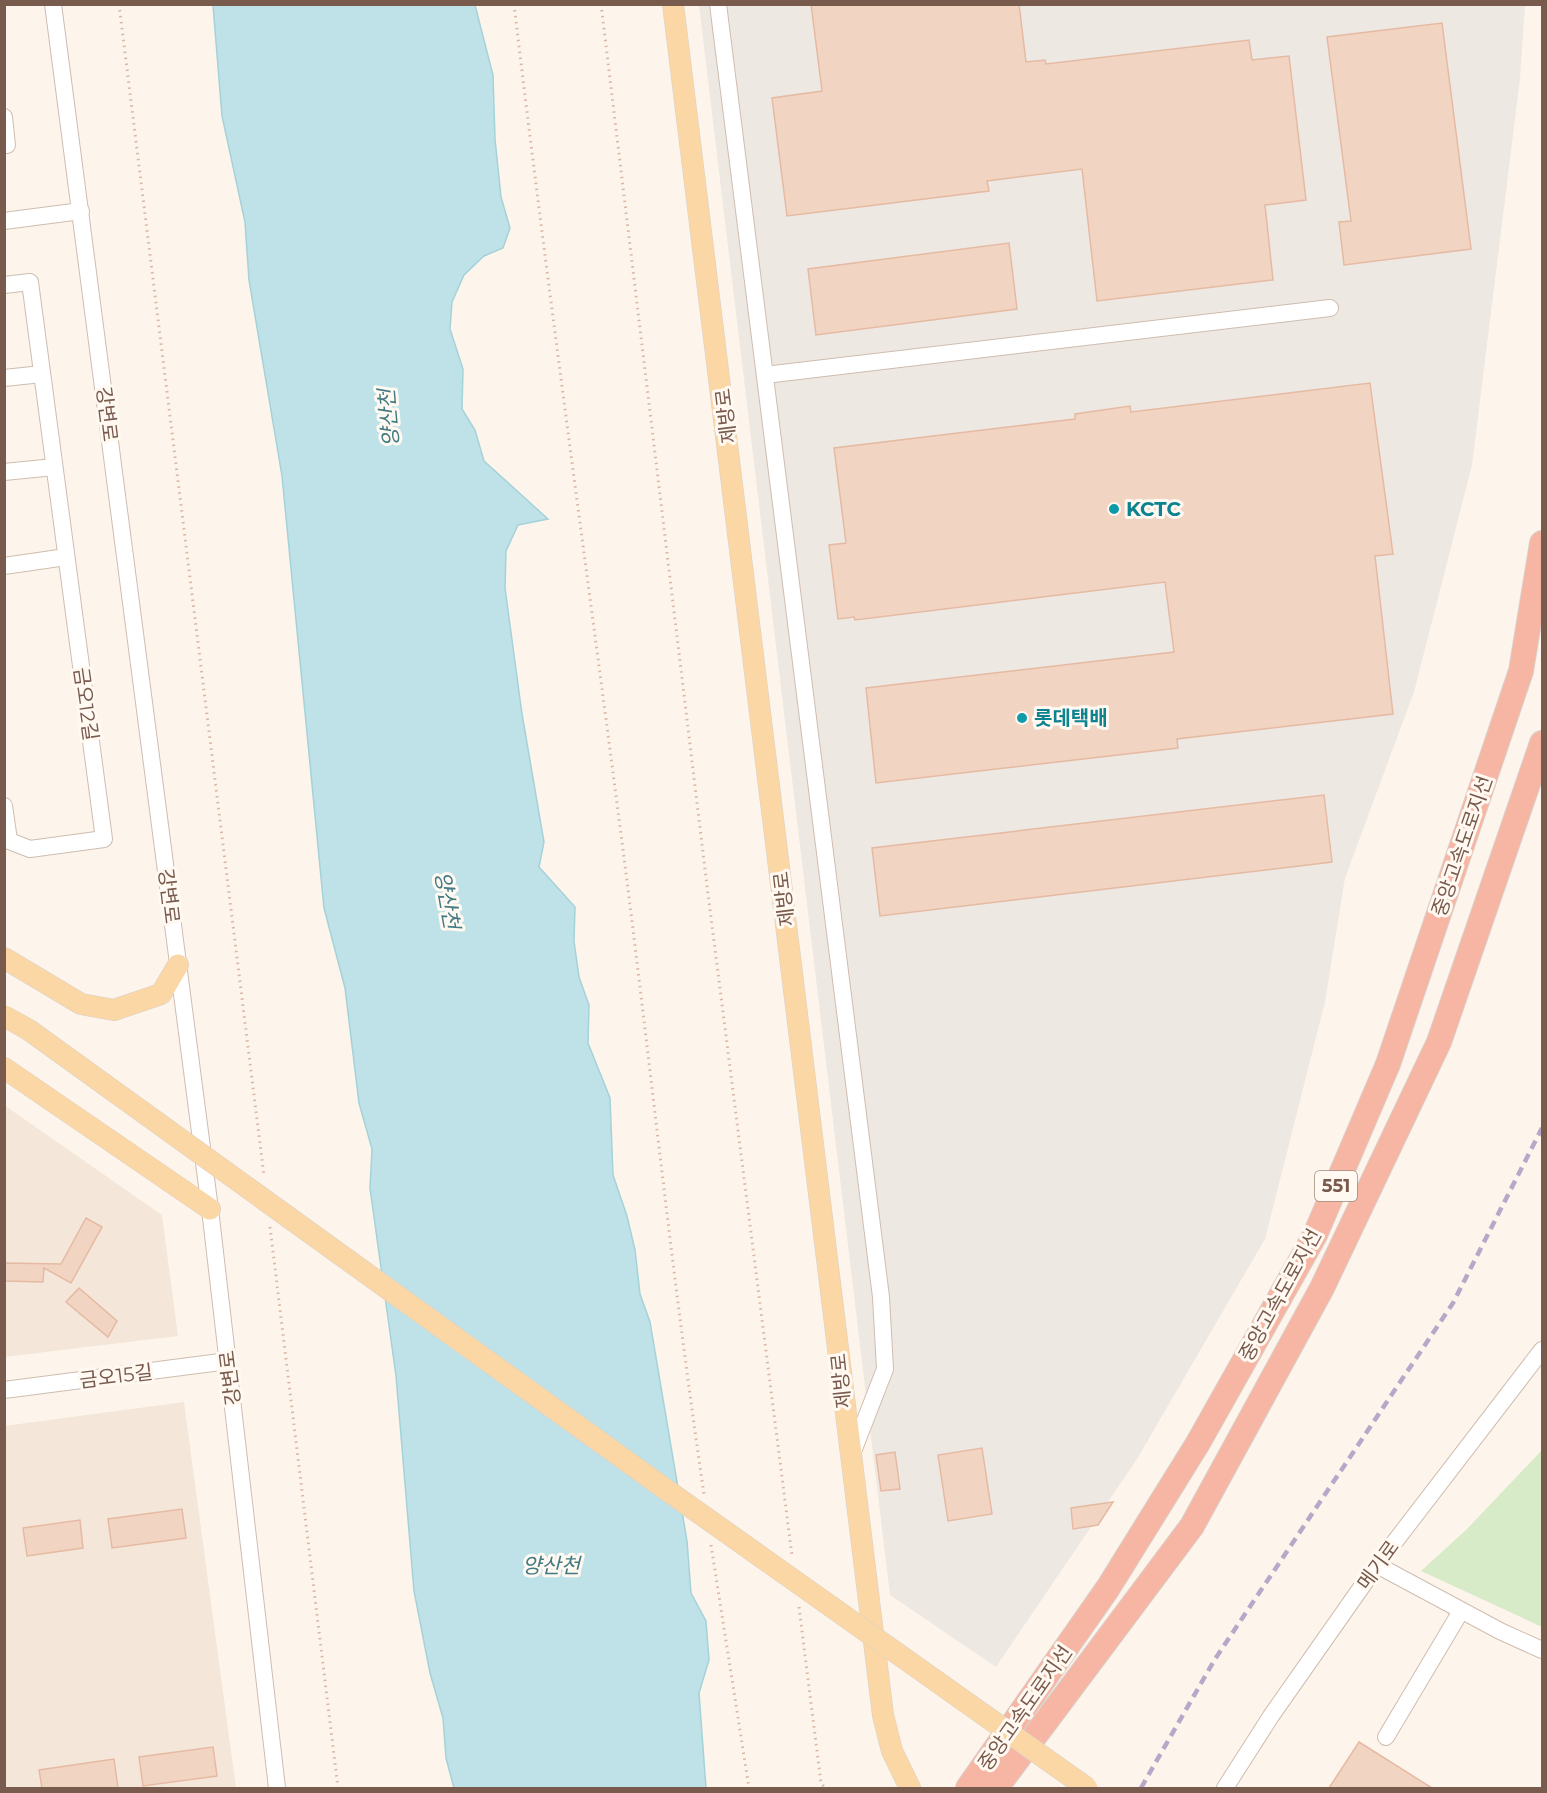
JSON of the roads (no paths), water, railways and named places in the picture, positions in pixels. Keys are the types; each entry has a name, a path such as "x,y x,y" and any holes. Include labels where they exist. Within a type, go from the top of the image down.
{"highway":[{"name":"중앙고속도로지선","path":"994,1779 1198,1443 1315,1235 1388,1064 1521,671 1542,543"},
{"name":"중앙고속도로지선","path":"968,1788 994,1779 1191,1526 1322,1288 1439,1042 1542,744"}],"main road":[{"name":"제방로","path":"673,4 883,1715 892,1751 910,1788"},
{"path":"4,958 81,1004 114,1010 161,994 178,965"},
{"path":"4,1016 39,1037 668,1491 1087,1788"},
{"path":"4,1068 210,1209"}],"street":[{"name":"강변로","path":"53,4 210,1209 277,1788"},
{"path":"718,4 881,1297 885,1369 850,1458"},
{"path":"4,117 8,145 4,145"},
{"path":"4,220 81,211"},
{"name":"금오12길","path":"4,285 30,282 104,839 30,849 7,839"},
{"path":"765,375 1330,308"},
{"path":"4,378 42,374"},
{"path":"4,472 54,467"},
{"path":"4,566 66,557"},
{"path":"4,806 7,839"},
{"name":"메기로","path":"1230,1784 1377,1565 1542,1350"},
{"name":"금오15길","path":"4,1390 228,1361"},
{"path":"1377,1565 1461,1611 1542,1650"},
{"path":"1386,1737 1461,1611"}],"water":[{"name":"양산천","path":"213,5 475,5 493,75 495,139 501,197 510,228 503,248 484,256 464,275 452,302 450,329 463,369 462,409 475,430 484,461 548,519 518,525 506,551 505,588 522,714 544,842 539,867 575,907 574,941 579,977 589,1005 588,1043 610,1098 613,1175 627,1216 635,1250 640,1294 650,1322 687,1541 691,1593 706,1621 709,1660 699,1693 706,1788 454,1788 446,1758 443,1718 430,1673 414,1591 396,1376 370,1188 372,1149 359,1103 345,988 324,908 282,476 249,280 245,222 222,116"}],"railway":[{"path":"1141,1788 1215,1659 1453,1303 1542,1128"}],"place":[{"name":"KCTC","path":"1114,509"},
{"name":"롯데택배","path":"1022,718"}]}
